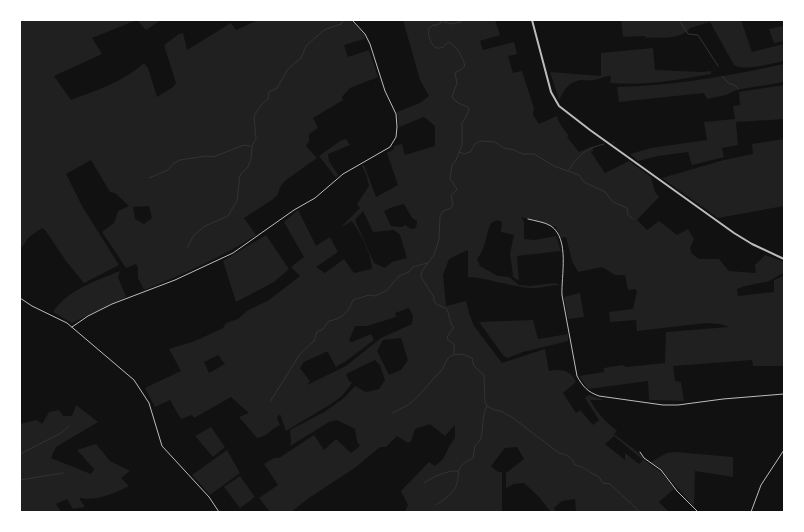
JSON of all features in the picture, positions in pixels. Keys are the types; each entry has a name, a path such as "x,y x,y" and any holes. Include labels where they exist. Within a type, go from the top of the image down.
{"street":[{"path":"72,326 112,304 175,280 233,253 294,210 315,198 343,174 390,147 396,136 396,114 368,39 352,20"},
{"path":"532,20 551,92 559,106 734,233 784,259"},
{"path":"528,219 554,228 560,240 564,259 561,284 562,296 577,376 590,393 599,396 663,405 691,404 730,398 784,394"},
{"path":"20,298 72,326 134,380 149,403 162,446 202,489 218,512"},
{"path":"751,512 761,485 784,450"},
{"path":"640,452 644,458 661,470 677,491 698,512"}],"shaded area":[{"path":"20,20 137,20 92,38 102,54 54,76 71,100 119,80 144,63 148,68 157,97 176,83 164,45 183,33 187,50 231,23 236,30 258,20 350,20 365,35 364,39 344,45 348,57 369,50 378,77 350,88 342,97 343,100 313,118 318,128 309,134 309,141 306,146 317,158 286,180 272,200 244,218 256,235 243,243 202,265 144,290 138,278 138,267 136,264 126,268 102,232 114,223 118,211 129,206 115,193 110,192 91,160 66,174 82,206 119,265 84,283 42,228 29,237 22,247 20,245","holes":["149,206 152,218 144,224 135,219 133,207"]},
{"path":"137,20 161,20 146,30"},
{"path":"403,20 495,20 500,35 480,41 483,50 514,42 517,54 508,56 513,73 522,71 534,108 533,115 539,124 557,116 560,124 569,136 567,137 579,152 593,146 593,151 591,152 605,173 629,161 651,177 655,192 659,197 637,220 647,230 659,221 677,235 688,229 694,239 690,248 692,254 699,259 719,259 729,271 756,273 755,265 765,255 784,262 784,273 768,281 737,289 738,296 774,292 774,280 784,276 784,366 753,366 752,360 673,366 675,381 681,382 684,401 649,400 648,381 588,389 579,376 604,372 604,368 622,365 626,367 665,363 666,332 729,327 705,323 637,331 636,320 610,322 609,312 633,309 637,291 635,289 628,290 625,275 615,275 602,267 578,272 572,261 566,237 561,238 556,227 521,217 524,222 524,239 534,240 556,236 561,251 517,256 519,281 512,276 510,254 514,235 501,232 502,222 497,220 491,223 484,246 477,259 480,266 498,276 509,277 519,285 530,286 555,283 560,285 529,288 468,277 468,250 449,259 443,275 446,306 466,301 474,326 502,363 545,349 549,371 566,371 574,378 576,382 563,393 576,413 580,410 593,425 599,420 585,398 589,395 604,400 590,400 602,417 617,431 614,434 662,473 674,489 659,502 669,512 576,512 575,499 562,501 554,508 556,512 551,512 524,483 514,484 506,488 506,473 524,459 517,447 505,448 491,466 498,472 502,472 502,512 405,512 408,505 401,491 429,462 435,466 443,459 455,438 455,425 445,436 430,424 415,429 411,441 408,443 397,436 386,447 380,447 356,467 291,512 270,512 259,498 278,485 264,464 274,458 279,458 314,435 324,450 336,439 351,453 360,446 355,429 337,420 329,422 290,446 290,430 324,412 344,398 355,386 366,392 379,389 385,380 380,365 375,360 346,374 352,383 342,396 331,404 286,431 280,414 277,418 280,425 264,436 257,438 239,417 249,413 231,397 194,418 192,415 181,419 170,400 155,407 145,388 181,371 169,349 195,341 223,328 226,323 238,319 247,311 269,300 300,276 291,267 304,257 284,222 298,210 316,246 330,237 338,252 316,267 325,273 344,259 354,273 372,269 368,250 352,221 341,227 360,208 357,204 369,186 362,166 364,165 376,197 398,185 387,153 394,149 394,146 402,144 405,155 435,146 435,126 424,117 399,127 397,112 420,103 429,96 420,80","holes":["404,204 412,218 417,221 416,228 411,229 405,225 402,227 391,226 384,211","363,211 373,232 394,230 400,235 407,258 392,262 385,268 374,263 355,220","409,308 413,316 412,324 381,338 346,366 307,385 310,381 300,368 304,362 328,352 336,367 374,340 371,334 352,342 349,341 355,326 367,326 396,317 395,313","401,338 408,360 401,370 389,375 377,351 383,340","218,355 225,364 209,373 204,362","614,436 643,460 639,464 625,453 625,460 605,444"]},
{"path":"621,20 741,20 752,52 784,44 784,61 745,68 734,65 710,22 690,28 676,36 646,38 645,36 623,37"},
{"path":"783,26 784,41 774,43 769,29"},
{"path":"653,48 655,70 711,71 711,74 635,84 610,83 611,76 581,80 570,84 559,100 550,72 601,76 601,53"},
{"path":"784,64 784,82 736,90 726,95 707,99 704,93 619,102 617,87 701,80"},
{"path":"784,85 784,119 736,122 738,145 722,148 724,157 692,165 688,152 638,161 630,154 651,148 707,140 704,122 735,119 733,106 740,105 739,92"},
{"path":"346,139 350,145 328,154 329,161 338,175 336,178 319,156 340,141"},
{"path":"784,139 784,206 718,218 662,178 724,160 753,154 752,144"},
{"path":"266,235 289,269 274,282 236,302 223,261"},
{"path":"120,271 118,277 126,297 72,323 53,312 59,304 74,292"},
{"path":"580,293 584,317 568,319 564,297"},
{"path":"533,320 538,339 568,334 568,341 507,358 479,322"},
{"path":"76,405 98,422 56,447 51,458 91,474 94,469 77,450 96,444 110,461 130,471 121,478 129,486 99,498 79,498 85,507 73,509 67,499 56,504 61,512 20,512 20,424 37,420 42,424 49,412 59,410 63,416 72,416"},
{"path":"211,427 225,447 213,457 195,436"},
{"path":"227,450 240,473 210,495 192,475"},
{"path":"667,453 733,457 733,477 695,471 694,507 661,469 651,462"},
{"path":"240,476 255,497 240,508 224,487"}],"waterway":[{"path":"187,248 194,235 205,226 228,216 237,201 240,175 248,167 252,146 256,139 254,116 261,105 268,99 269,92 277,88 288,69 301,58 306,46 324,30 341,24 344,20"},
{"path":"441,20 441,23 429,28 430,39 436,48 443,47 449,42 461,56 465,66 455,73 457,83 452,97 458,103 468,107 469,111 462,123 462,145 452,165 450,179 457,189 451,196 453,205 451,208 443,211 440,216 439,239 434,255 422,271 421,277 434,297 436,304 447,309 452,326 454,327 447,337 454,344 454,355 462,354 472,358 474,366 484,375 485,403 487,406 513,418 559,453 569,457 575,465 598,476 603,483 610,484 640,512"},
{"path":"443,23 451,24 461,22 462,20"},
{"path":"679,20 688,34 698,35 718,66"},
{"path":"722,76 728,83 736,86 738,89"},
{"path":"459,152 464,154 470,152 475,144 480,141 495,142 504,148 523,154 534,154 554,166 579,175 584,182 605,192 613,202 627,208 628,215 633,219"},
{"path":"569,170 584,153 604,144"},
{"path":"149,178 168,170 180,160 206,156 213,157 244,145 250,146"},
{"path":"270,402 300,354 314,341 317,332 323,329 329,321 338,319 344,314 353,300 369,295 375,296 386,291 399,276 409,272 413,267 427,263"},
{"path":"393,413 417,398 442,370 448,358 453,355"},
{"path":"436,505 454,490 462,465 473,458 475,446 481,438 483,417 487,406"},
{"path":"20,454 61,433 69,426"},
{"path":"424,483 440,474 458,471"},
{"path":"20,480 63,473"}]}
